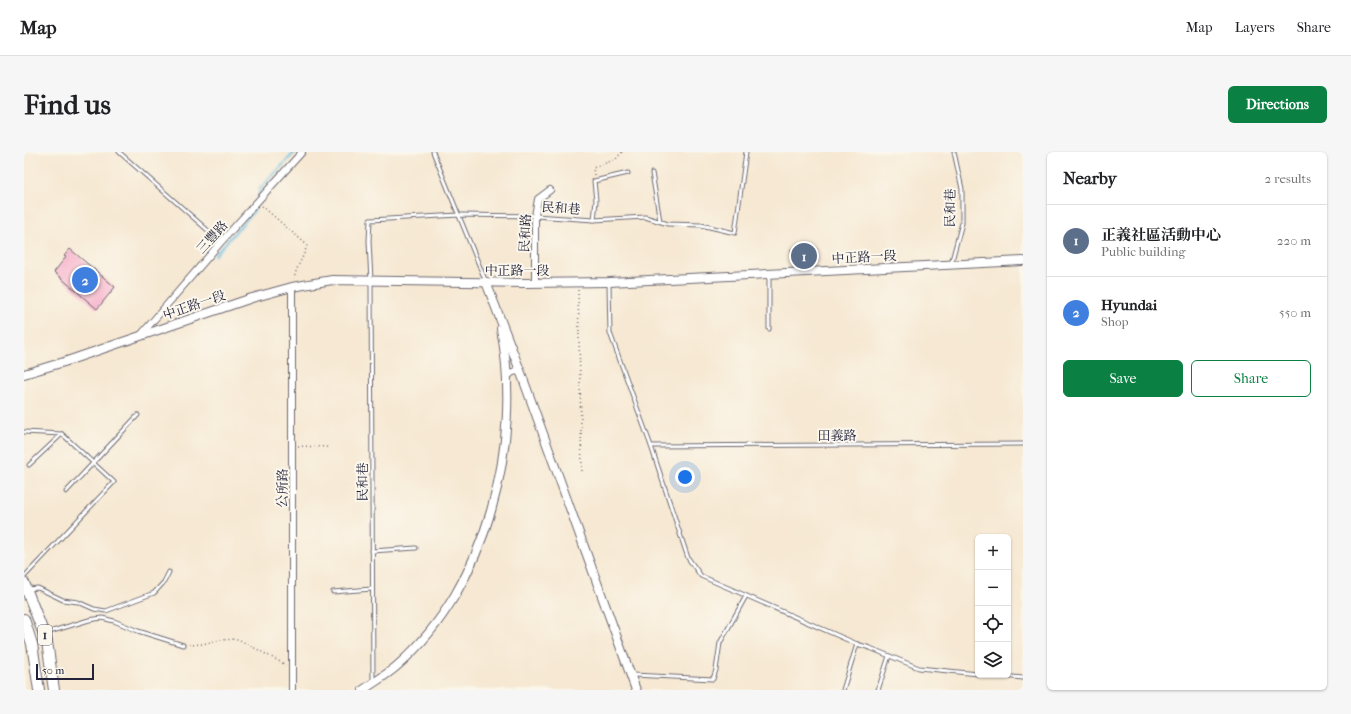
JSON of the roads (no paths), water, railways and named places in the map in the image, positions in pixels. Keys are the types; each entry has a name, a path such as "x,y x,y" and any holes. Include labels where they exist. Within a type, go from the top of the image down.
{"main road":[{"name":"1","path":"25,586 47,642 54,690"},
{"name":"1","path":"24,619 32,644 40,690"}],"street":[{"name":"三豐路","path":"139,337 221,242 302,152"},
{"name":"民和路","path":"535,282 535,216 538,199 550,190"},
{"name":"中正路一段","path":"24,374 139,337 252,298 292,287 332,280 609,282 1023,261"},
{"path":"486,282 496,305 636,690"},
{"name":"公所路","path":"292,287 292,690"},
{"path":"363,690 373,687 397,666 427,634 458,592 483,537 499,482 507,419 508,376 496,305"},
{"path":"508,376 517,371 521,373"}],"lane":[{"path":"119,152 221,242"},
{"path":"433,152 486,282"},
{"name":"民和巷","path":"373,687 371,281 368,241 370,220 459,215 535,216 594,220 645,217 668,224 701,225 736,233 746,152"},
{"name":"民和巷","path":"951,264 962,223 962,189 954,152"},
{"path":"594,220 596,201 594,181 628,173"},
{"path":"652,173 660,222"},
{"path":"769,274 769,329"},
{"path":"609,282 610,333 651,446 688,558 702,576 856,644 919,668 975,674"},
{"path":"66,492 138,416"},
{"path":"24,432 62,434 114,482 24,577"},
{"path":"29,465 62,434"},
{"name":"田義路","path":"651,446 1023,444"},
{"path":"372,551 416,548"},
{"path":"25,586 38,588 63,600 78,602 94,609 106,610 154,593 164,582 170,572"},
{"path":"333,592 372,588"},
{"path":"631,675 713,678 716,670 720,643 746,596"},
{"path":"44,634 82,622 102,618 114,621 162,640 183,645"},
{"path":"843,690 856,644"},
{"path":"878,690 888,656"},
{"path":"1011,677 1023,678"}],"waterway":[{"path":"258,198 260,189 295,152"},
{"path":"215,255 254,211 255,207"}],"place":[{"name":"正義社區活動中心","path":"804,256"},
{"name":"Hyundai","path":"85,280"}]}
